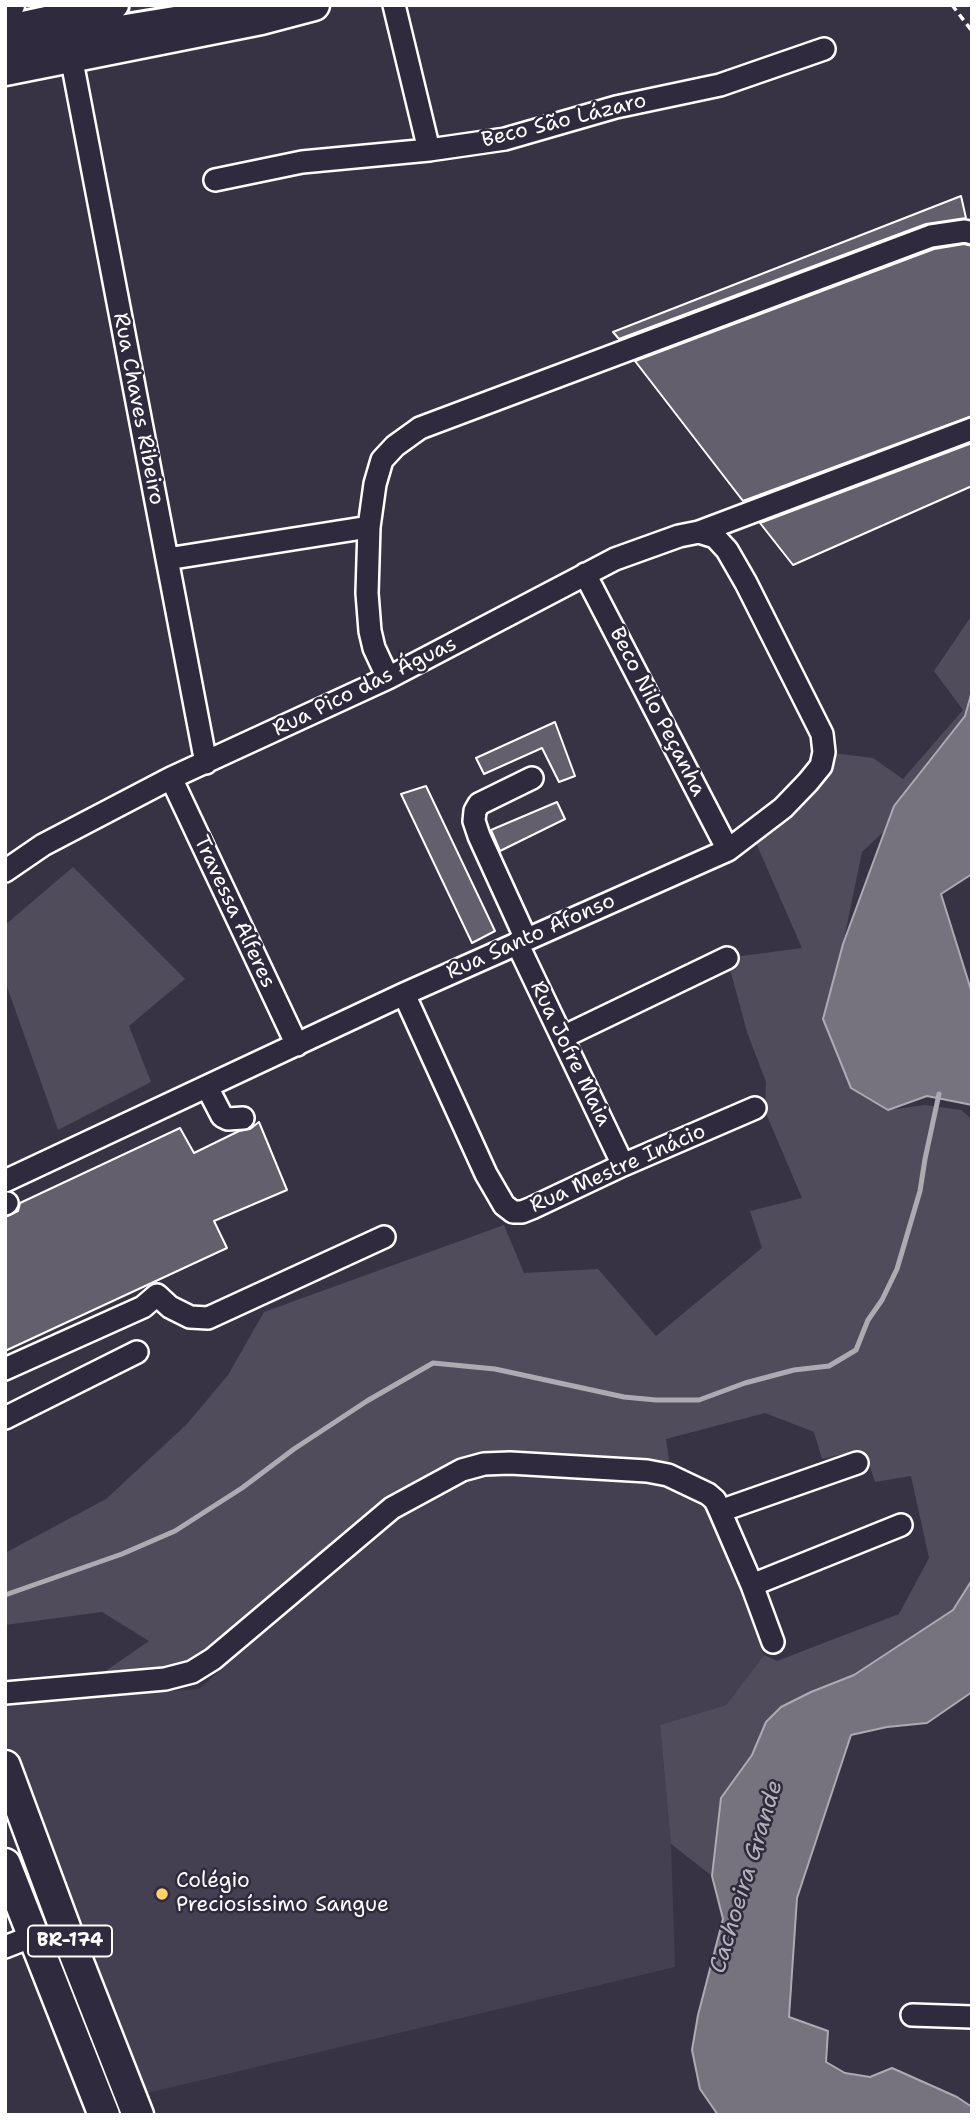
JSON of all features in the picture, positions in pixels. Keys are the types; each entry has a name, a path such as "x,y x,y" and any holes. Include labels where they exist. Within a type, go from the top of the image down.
{"highway":[{"path":"5,70 79,34 261,19 314,5"},
{"name":"BR-174","path":"5,1766 138,2115"},
{"name":"BR-174","path":"5,1864 104,2115"}],"main road":[{"path":"5,29 79,34 115,5"},
{"path":"5,52 79,34 276,5"}],"street":[{"path":"394,5 429,150"},
{"name":"Rua Chaves Ribeiro","path":"79,34 167,559 206,763"},
{"name":"Beco São Lázaro","path":"215,180 302,162 429,150 505,139 616,107 720,85 824,49"},
{"path":"388,678 374,648 367,593 369,527 375,484 382,460 395,446 419,428 931,236 965,231 972,233"},
{"name":"Rua Pico das Águas","path":"5,871 43,845 171,778 388,678 615,559 679,536 699,532 972,429"},
{"path":"167,559 369,527"},
{"name":"Rua Santo Afonso","path":"5,1181 404,994 728,850 783,808 821,766 824,752 822,734 727,550 715,537 699,532"},
{"name":"Beco Nilo Peçanha","path":"586,574 728,850"},
{"name":"Travessa Alferes","path":"171,778 297,1045"},
{"name":"Rua Jofre Maia","path":"532,778 479,804 474,821 563,1037 623,1165"},
{"path":"5,852 43,845"},
{"path":"563,1037 727,958"},
{"name":"Rua Mestre Inácio","path":"404,994 486,1174 504,1205 513,1212 522,1212 755,1108"},
{"path":"207,1087 222,1116 228,1119 243,1118"},
{"path":"5,1369 143,1307 157,1295 170,1307 190,1317 208,1318 384,1237"},
{"path":"5,1418 136,1352"},
{"path":"5,1693 165,1679 192,1672 213,1660 392,1508 462,1470 484,1464 510,1463 647,1471 668,1475 708,1494 715,1500 720,1511 773,1642"},
{"path":"720,1511 856,1463"},
{"path":"752,1585 901,1525"},
{"path":"5,1947 33,1936"},
{"path":"912,2015 972,2017"}],"path":[{"path":"952,5 972,31"}],"shaded area":[{"path":"972,615 972,749 862,852 843,944 888,1110 925,1105 961,1110 972,1119 972,1580 953,1609 854,1675 766,1722 752,1755 721,1799 712,1876 671,1844 660,1725 726,1705 764,1655 777,1661 899,1614 929,1558 911,1476 875,1482 868,1460 857,1451 822,1459 814,1432 765,1413 666,1439 669,1459 660,1475 510,1463 392,1508 192,1672 84,1686 149,1641 102,1612 5,1625 5,1553 106,1499 187,1424 228,1375 264,1312 504,1225 524,1273 598,1269 656,1336 762,1248 750,1211 802,1198 765,1111 766,1082 747,1032 727,958 802,948 756,843 832,753 873,758 903,779 963,710 934,671"},
{"path":"73,867 185,979 129,1026 151,1082 58,1130 5,981 5,925"},
{"path":"485,1472 643,1476 707,1504 764,1655 726,1705 660,1725 671,1844 675,1967 143,2094 5,1742 5,1703 199,1689 397,1516"}],"water":[{"path":"972,691 972,874 941,894 972,993 972,1105 927,1096 888,1110 851,1088 823,1019 843,944 894,806 965,716"},
{"name":"Cachoeira Grande","path":"972,1580 972,1692 927,1723 887,1727 851,1735 797,1898 789,2017 828,2031 826,2062 845,2073 870,2077 892,2068 957,2097 972,2107 972,2115 718,2115 700,2089 692,2050 698,2015 723,1919 712,1876 721,1798 752,1755 766,1722 781,1707 854,1675 953,1610"}],"building":[{"path":"961,196 966,218 926,224 619,339 613,332"},
{"path":"964,244 972,246 972,416 743,501 635,361 934,249"},
{"path":"972,443 972,486 793,565 760,523"},
{"path":"555,722 575,776 559,782 542,748 484,774 476,758"},
{"path":"426,786 495,931 472,943 401,794"},
{"path":"557,802 565,819 500,851 491,830"},
{"path":"259,1122 287,1190 214,1221 227,1248 5,1351 5,1217 18,1211 20,1203 180,1128 194,1153 239,1131 250,1129"}],"waterway":[{"path":"5,1595 122,1554 175,1531 367,1401 433,1363 495,1369 624,1397 656,1400 699,1400 745,1383 794,1370 829,1366 856,1350 868,1320 882,1300 897,1269 920,1191 939,1094"}],"place":[{"name":"Colégio Preciosíssimo Sangue","path":"162,1894"}]}
